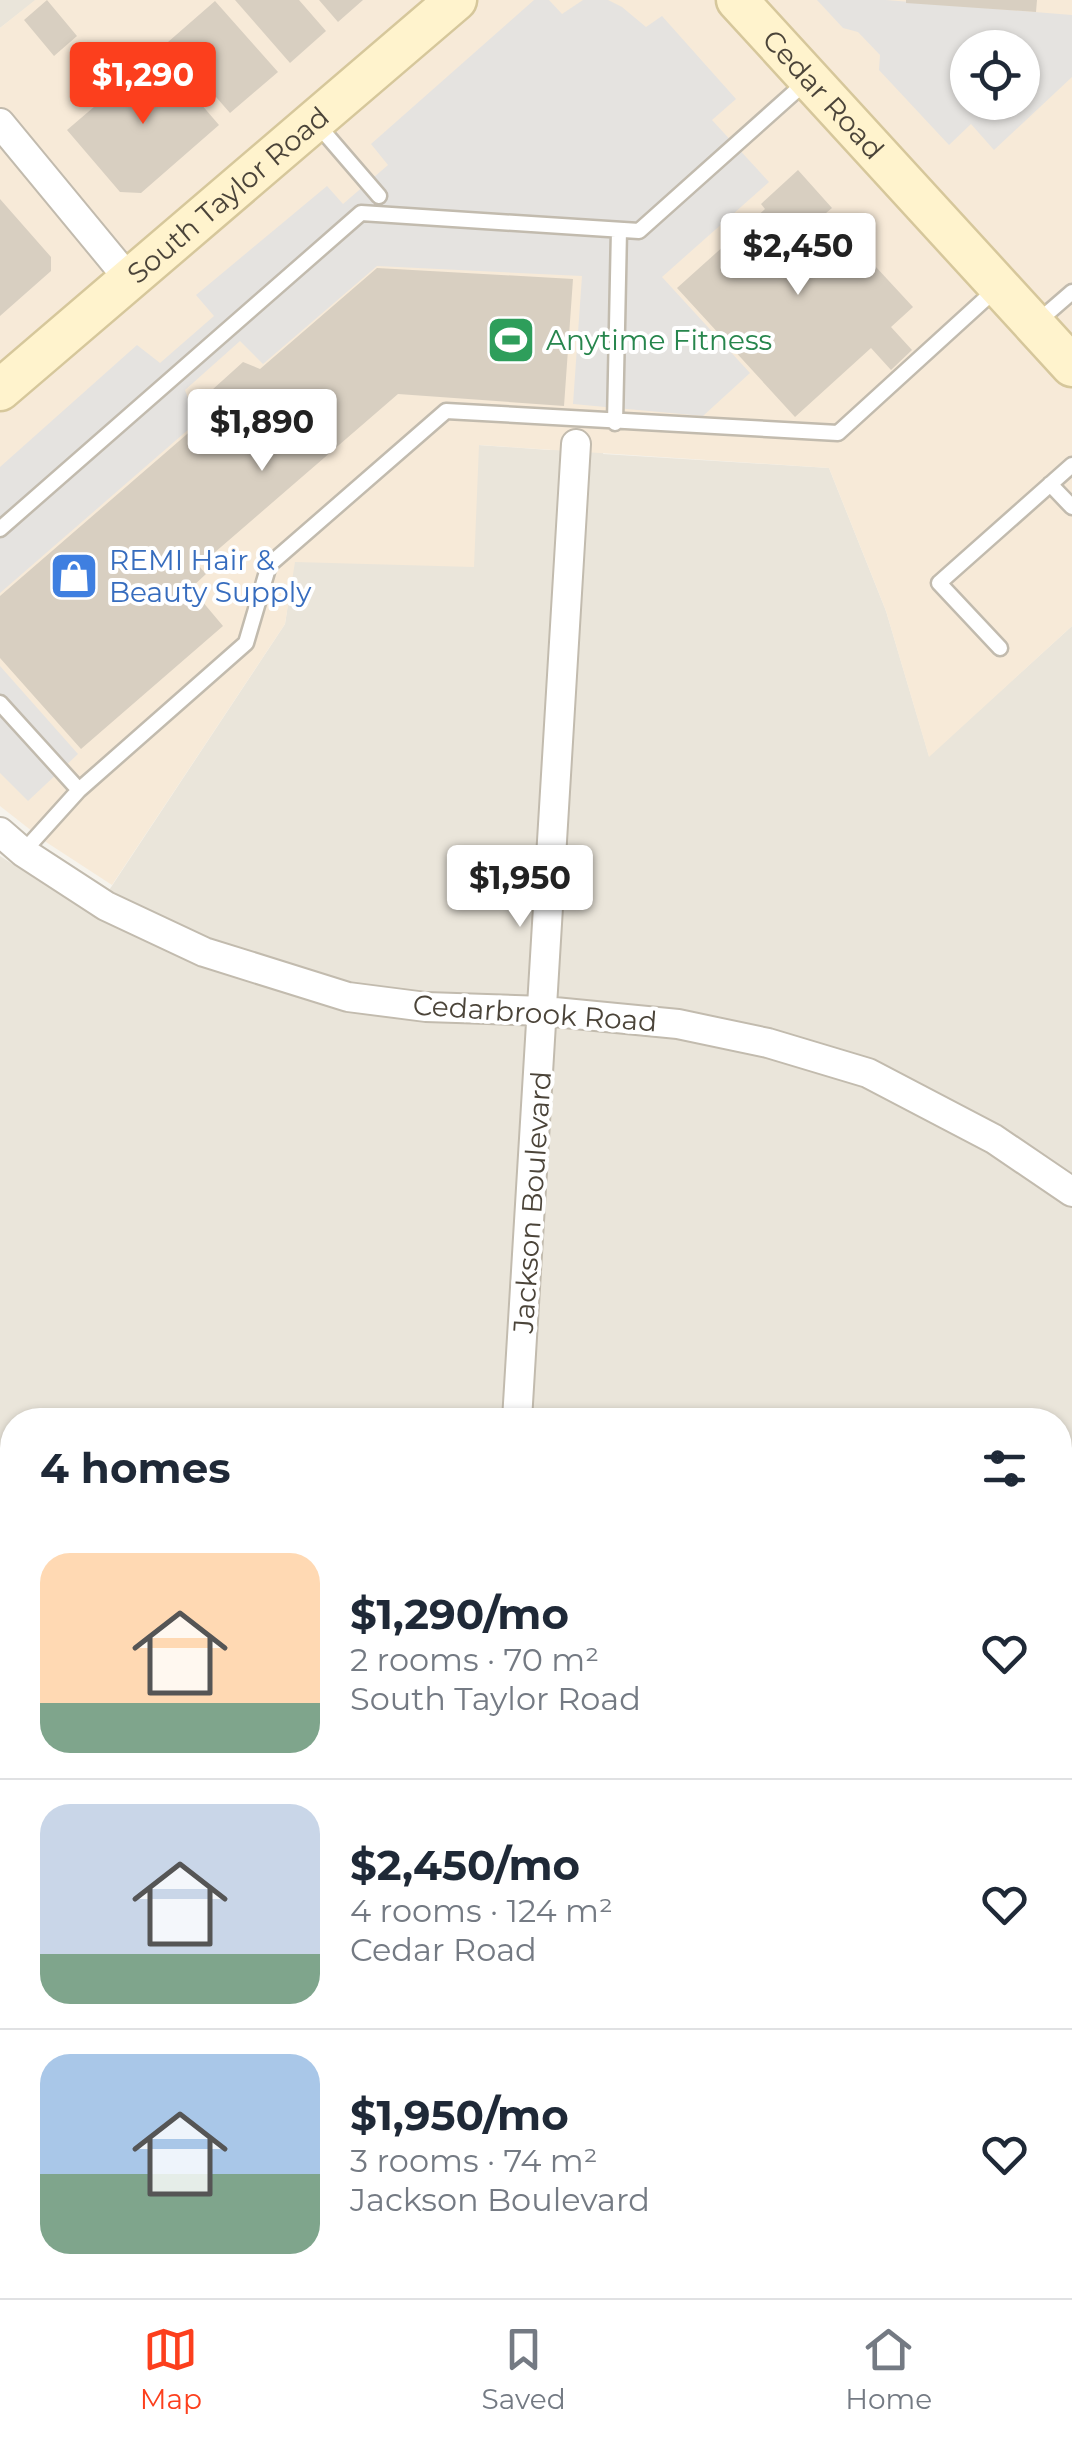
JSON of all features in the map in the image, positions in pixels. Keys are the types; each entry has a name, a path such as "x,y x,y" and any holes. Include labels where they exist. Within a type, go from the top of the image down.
{"main road":[{"name":"South Taylor Road","path":"0,390 456,0"},
{"name":"Cedar Road","path":"737,0 1072,366"}],"street":[{"path":"0,123 128,278"},
{"name":"Jackson Boulevard","path":"518,1408 576,444"},
{"name":"Cedarbrook Road","path":"0,832 23,852 106,906 204,952 348,997 678,1024 768,1043 868,1073 994,1138 1072,1192"}],"lane":[{"path":"0,529 361,213 639,232 809,79"},
{"path":"313,120 379,196"},
{"path":"616,422 618,230"},
{"path":"23,852 80,790 246,643 269,565 446,411 838,433 999,286"},
{"path":"1035,325 1072,292"},
{"path":"1000,648 940,583 1072,465"},
{"path":"1050,484 1072,507"},
{"path":"0,703 80,790"}],"shaded area":[{"path":"0,0 36,0 0,28"},
{"path":"35,0 1072,0 1072,626 929,757 886,611 829,468 479,445 474,567 295,562 285,624 112,885 0,806 0,28"},
{"path":"534,0 549,0 562,14 583,0 608,0 646,27 662,16 736,99 712,120 769,182 662,277 750,373 703,416 573,404 582,276 377,266 263,364 240,341 185,390 197,422 0,593 0,467 137,345 160,363 214,316 196,295 327,186 343,204 388,165 371,144"},
{"path":"817,0 886,0 1072,15 1072,77 1040,107 1040,30 950,30 950,120 1026,120 994,150 971,124 949,145 879,70 880,55 858,32 843,28"},
{"path":"478,445 549,450 604,445 603,454 829,468 886,611 929,756 1072,626 1072,1408 0,1408 0,856 92,916 285,624 294,562"},
{"path":"0,666 78,754 28,801 0,773"}],"building":[{"path":"47,0 77,36 54,56 24,20"},
{"path":"235,0 299,0 326,31 290,63"},
{"path":"319,0 363,0 338,22"},
{"path":"906,0 1037,0 1036,12"},
{"path":"215,1 278,72 230,113 168,42"},
{"path":"157,53 219,125 141,193 120,192 67,130"},
{"path":"798,170 832,208 826,213 913,307 891,327 912,350 891,370 871,348 795,417 677,288 765,209 761,204"},
{"path":"0,199 51,257 51,271 0,316"},
{"path":"377,268 573,279 564,406 398,394 199,566 206,574 191,588 223,626 81,749 0,658 0,596 201,422 202,399 243,362 260,369"}],"place":[{"name":"Anytime Fitness","path":"511,340"},
{"name":"REMI Hair & Beauty Supply","path":"74,576"}]}
